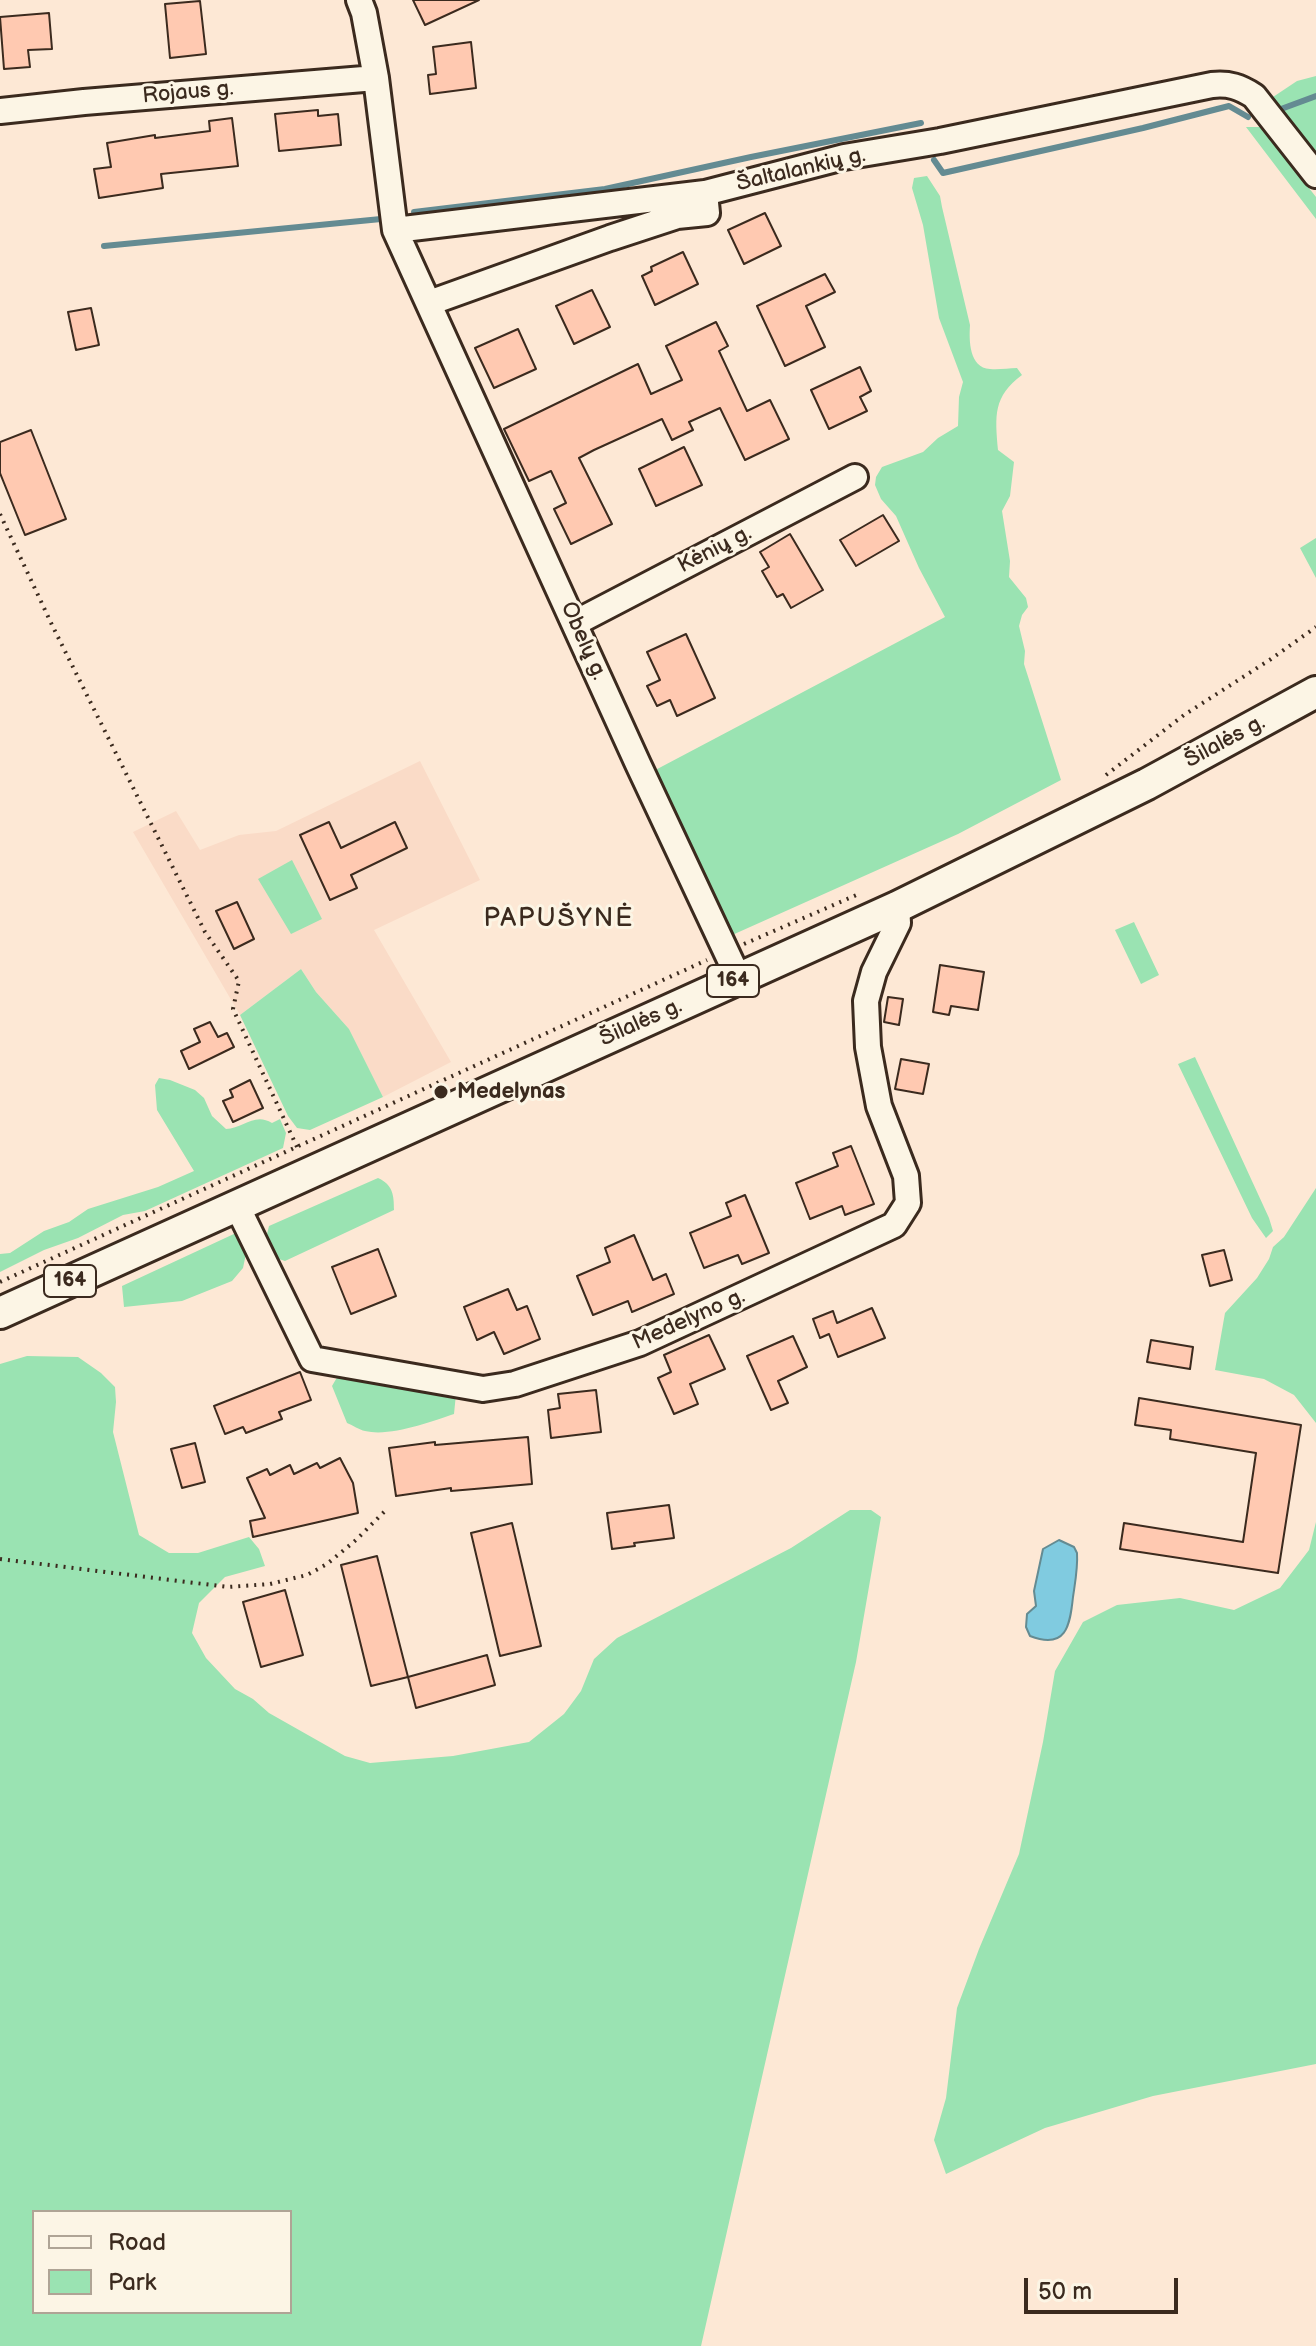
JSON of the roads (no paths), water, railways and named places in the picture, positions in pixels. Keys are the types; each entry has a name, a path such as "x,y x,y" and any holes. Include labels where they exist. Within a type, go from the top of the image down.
{"main road":[{"name":"Šilalės g.","path":"0,1313 897,907 1147,784 1316,692"}],"street":[{"path":"359,0 376,78 395,230"},
{"name":"Rojaus g.","path":"0,111 376,78"},
{"name":"Šaltalankių g.","path":"395,230 705,193 844,157 1226,84 1242,88 1254,96 1316,175"},
{"path":"429,303 677,216 707,213 705,193"},
{"name":"Obelų g.","path":"395,230 739,979"},
{"name":"Kėnių g.","path":"575,623 855,477"},
{"name":"Medelyno g.","path":"237,1206 312,1359 483,1389 515,1384 640,1343 894,1225 908,1203 906,1176 879,1106 868,1047 866,1001 874,972 898,923 897,907"}],"water":[{"path":"1059,1540 1074,1547 1077,1553 1072,1608 1064,1633 1051,1640 1042,1640 1030,1636 1026,1627 1027,1614 1036,1606 1034,1591 1043,1549"}],"waterway":[{"path":"1281,109 1316,96"},
{"path":"934,160 943,173 1229,106 1248,117"},
{"path":"414,212 605,189 921,123"},
{"path":"104,246 381,219"}],"place":[{"name":"Medelynas","path":"441,1092"}],"district":[{"name":"PAPUŠYNĖ","path":"559,919"}]}
